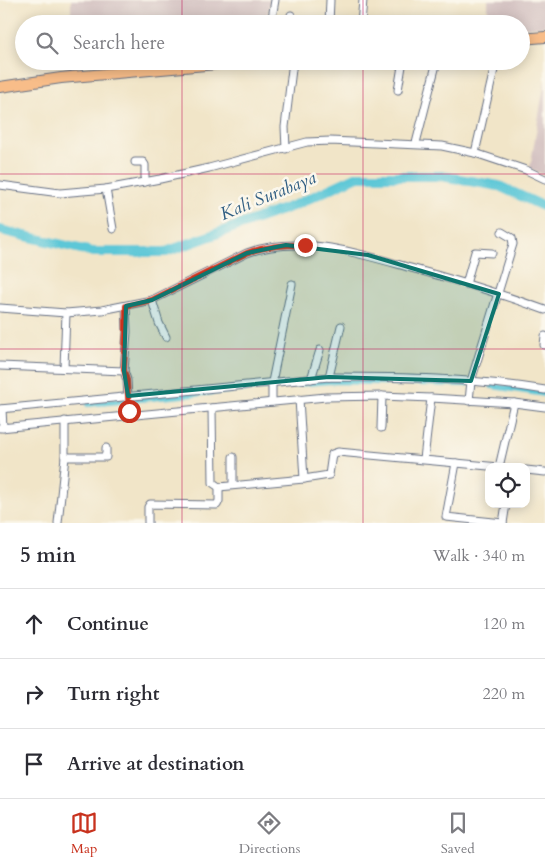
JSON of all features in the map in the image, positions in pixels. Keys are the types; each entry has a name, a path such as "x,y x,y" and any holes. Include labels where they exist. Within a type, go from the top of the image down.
{"main road":[{"path":"530,38 545,37"},
{"path":"0,87 61,78 150,70"}],"street":[{"path":"272,15 274,0"},
{"path":"329,15 330,0"},
{"path":"362,15 363,0"},
{"path":"286,149 285,128 292,70"},
{"path":"398,90 401,70"},
{"path":"416,144 435,70"},
{"path":"475,152 494,70"},
{"path":"0,185 60,193 106,189 145,182 286,149 307,142 330,141 442,146 475,152 526,170 545,179"},
{"path":"135,162 143,162 145,165 145,182"},
{"path":"106,189 113,229"},
{"path":"470,398 471,382 513,244 512,238 502,232"},
{"path":"0,308 66,313 126,306 152,300 260,248 305,245 368,255 499,294 545,310"},
{"path":"466,284 475,252 492,253"},
{"path":"272,400 272,383 292,284"},
{"path":"152,300 159,323 166,337"},
{"path":"126,306 124,370 127,380 129,413"},
{"path":"64,368 66,313"},
{"path":"329,377 341,326"},
{"path":"544,345 545,336"},
{"path":"311,379 320,350"},
{"path":"0,366 124,370"},
{"path":"545,390 509,384 384,377 329,377 1,410 2,427 65,422 129,413 212,408 272,400 299,399 382,396 470,398 545,407"},
{"path":"381,428 382,396"},
{"path":"424,459 431,398"},
{"path":"299,399 304,479"},
{"path":"218,487 330,475 331,457 333,453 338,452 499,467 514,403"},
{"path":"148,523 148,507 150,504 217,505 219,501 218,487 212,482 212,408"},
{"path":"58,523 65,457 65,422"},
{"path":"65,457 106,457 106,448"},
{"path":"233,457 233,485"},
{"path":"456,463 446,517 503,523 505,508"},
{"path":"530,470 545,472"}],"highlighted area":[{"path":"286,245 368,255 499,294 471,381 329,377 128,396 124,371 126,306 152,300 247,253"}],"shaded area":[{"path":"71,0 270,0 268,15 71,15"},
{"path":"488,0 545,0 545,26 530,27 530,15 488,15"},
{"path":"545,80 545,176 530,168"}],"waterway":[{"name":"Kali Surabaya","path":"0,230 93,252 166,252 295,205 358,176 441,176 499,186 545,207"},
{"path":"88,404 330,381 465,384"},
{"path":"492,386 545,394"}],"route":[{"path":"129,411 127,380 124,370 126,358 126,306 152,300 180,288 260,248 305,245"}]}
